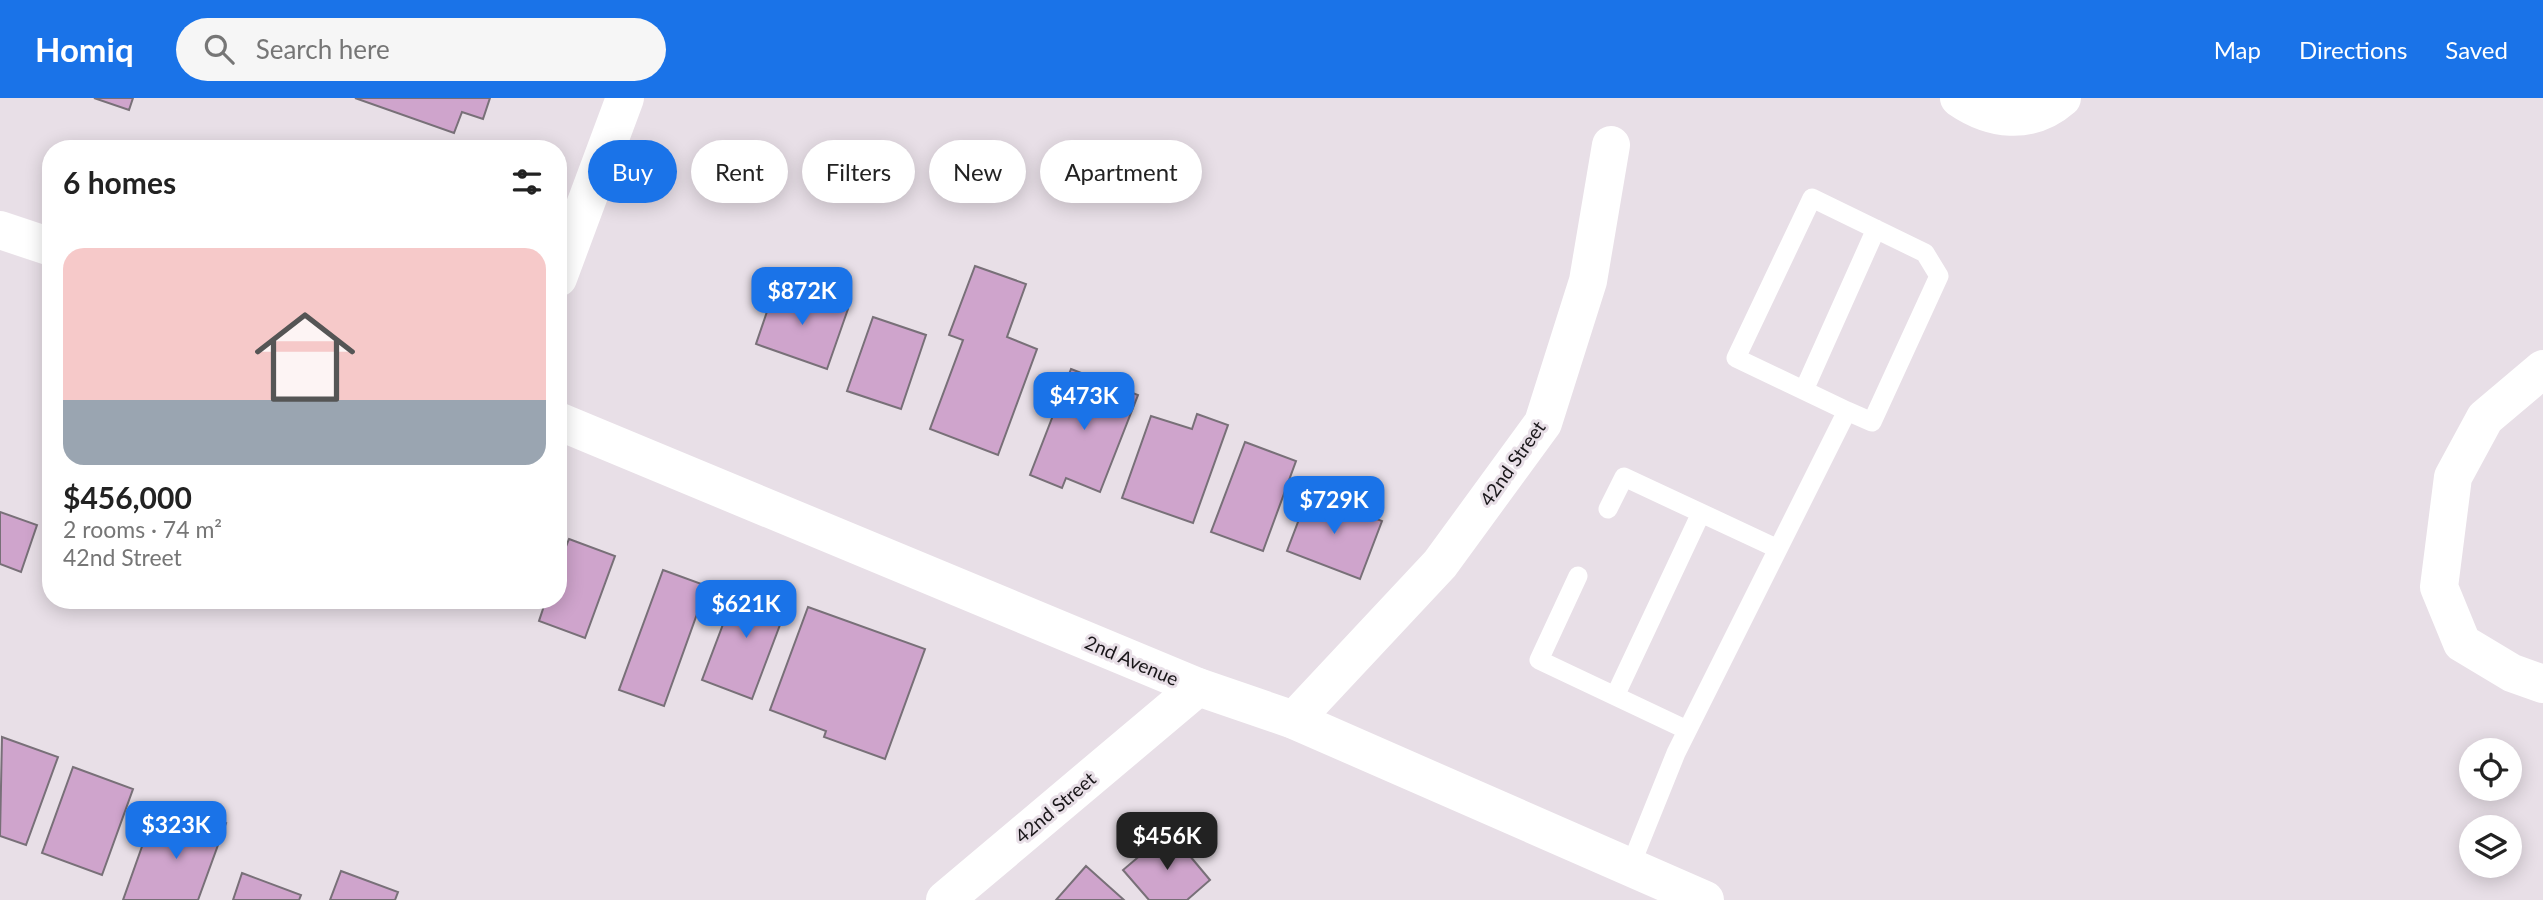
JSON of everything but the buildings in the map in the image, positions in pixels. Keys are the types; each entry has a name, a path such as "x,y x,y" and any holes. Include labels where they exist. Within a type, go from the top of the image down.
{"street":[{"path":"569,216 625,98"},
{"path":"1959,98 1980,113 2015,119 2062,98"},
{"name":"42nd Street","path":"1294,720 1440,565 1543,423 1588,281 1611,145"},
{"path":"0,230 42,244"},
{"path":"2543,369 2485,418 2453,477 2439,587 2462,643 2512,673 2543,684"},
{"name":"2nd Avenue","path":"567,425 1198,687 1294,720 1705,900"},
{"name":"42nd Street","path":"945,900 1198,687"}],"lane":[{"path":"1812,198 1925,253 1939,276 1872,422 1804,390 1736,358 1812,198"},
{"path":"1804,390 1876,229"},
{"path":"1630,867 1687,730 1847,411"},
{"path":"1608,509 1624,477 1776,548"},
{"path":"1615,696 1701,513"},
{"path":"1578,576 1539,660 1687,730"}]}
